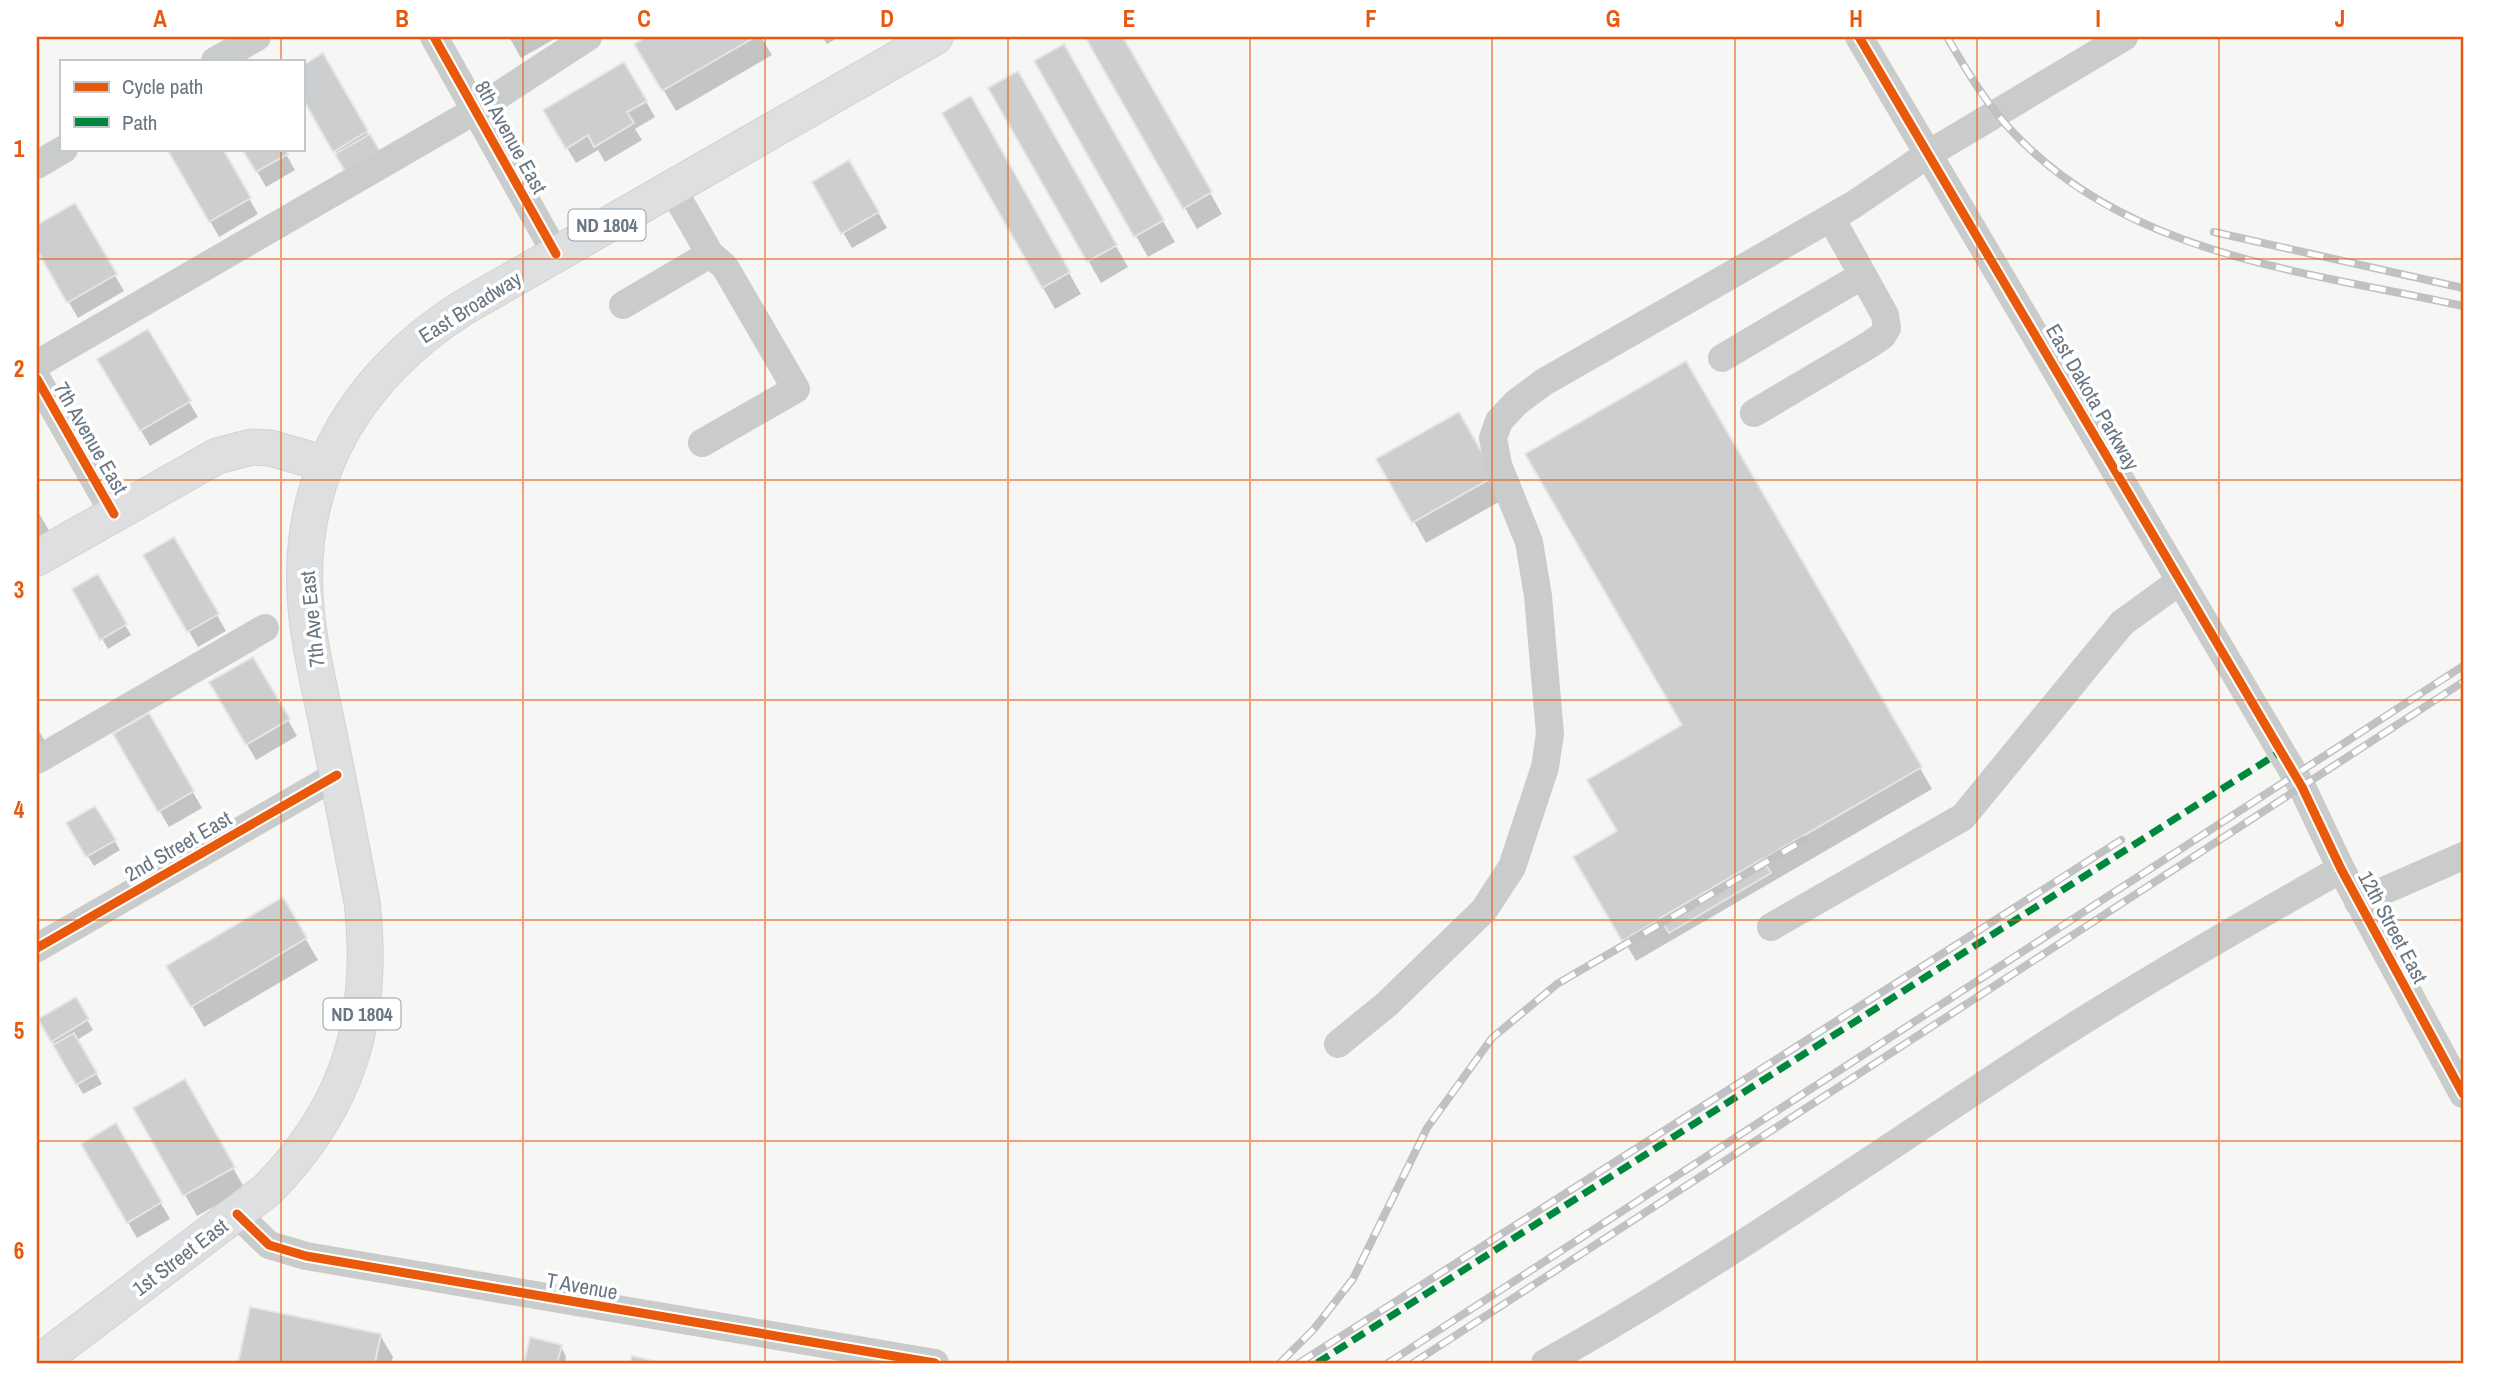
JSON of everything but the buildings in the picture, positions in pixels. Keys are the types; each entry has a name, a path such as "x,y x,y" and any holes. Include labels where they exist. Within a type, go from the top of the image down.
{"main road":[{"name":"East Broadway","path":"326,464 358,404 381,374 407,349 461,309 935,37"},
{"path":"37,558 209,460 235,450 271,448 326,464"},
{"name":"7th Ave East","path":"326,464 309,529 305,591 312,650 337,775"},
{"name":"1st Street East","path":"38,1363 237,1214 291,1166 328,1114 345,1075 361,1019 366,944 362,902 337,775"}],"street":[{"path":"217,60 257,37"},
{"name":"8th Avenue East","path":"434,37 556,254"},
{"path":"37,364 476,110 589,37"},
{"name":"East Dakota Parkway","path":"1859,37 1930,153 2295,775"},
{"path":"1338,1044 1387,1004 1485,910 1511,867 1545,767 1550,734 1538,596 1529,542 1498,465 1493,438 1499,421 1517,402 1544,382 1831,218 1930,153 2124,37"},
{"path":"37,165 62,150"},
{"path":"672,188 710,254 725,267 796,389 702,443"},
{"path":"1754,413 1882,336 1888,323 1831,218"},
{"path":"623,305 710,254"},
{"path":"1722,358 1863,275"},
{"name":"7th Avenue East","path":"37,379 114,514"},
{"path":"1771,927 1963,817 2122,623 2180,581"},
{"path":"37,760 265,628"},
{"name":"2nd Street East","path":"37,948 337,775"},
{"name":"12th Street East","path":"2295,775 2358,902 2463,1094"},
{"path":"2358,902 2463,856"},
{"path":"1545,1363 1598,1334 1813,1199 2054,1039 2159,974 2341,869"},
{"name":"T Avenue","path":"237,1214 269,1245 306,1256 934,1363"}],"railway":[{"path":"1947,37 1968,73 2010,129 2056,172 2108,205 2163,232 2221,252 2281,268 2463,306"},
{"path":"2214,232 2463,288"},
{"path":"1388,1363 2463,666"},
{"path":"1413,1363 2463,682"},
{"path":"1280,1363 1314,1329 1353,1279 1427,1128 1492,1038 1557,984 1804,840"},
{"path":"1299,1363 2121,840"}],"marked path":[{"path":"1317,1363 2280,752"}],"cycle path":[{"path":"434,37 556,254"},
{"path":"1859,37 2302,787 2341,869 2463,1094"},
{"path":"37,379 114,514"},
{"path":"37,948 337,775"},
{"path":"237,1214 269,1245 306,1256 935,1363"}]}
